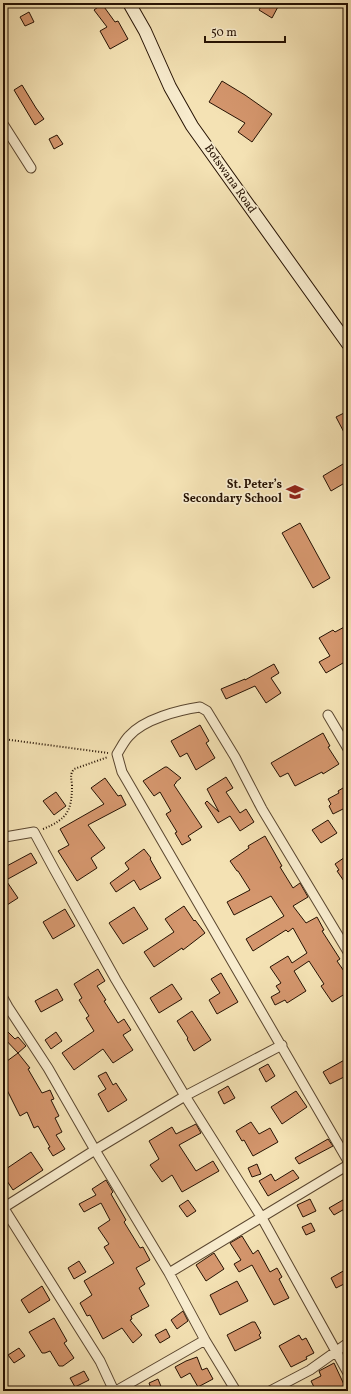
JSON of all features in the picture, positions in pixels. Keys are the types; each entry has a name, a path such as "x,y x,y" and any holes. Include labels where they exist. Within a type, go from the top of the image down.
{"street":[{"name":"Botswana Road","path":"129,3 145,31 170,87 192,126 348,344"},
{"path":"3,124 31,168"},
{"path":"348,952 262,809 235,758 207,711 200,708 170,714 143,724 128,736 117,754 122,772 282,1045 348,1161"},
{"path":"328,715 348,748"},
{"path":"3,837 34,832 102,955 185,1096 262,1218 348,1373"},
{"path":"3,998 48,1068 169,1273 205,1340 236,1391"},
{"path":"205,1340 115,1391 100,1361 3,1208 185,1096 282,1045"},
{"path":"169,1273 348,1165"},
{"path":"270,1391 310,1370 348,1343"}],"path":[{"path":"3,739 117,754"},
{"path":"34,832 49,826 67,815 72,803 71,773 74,769 117,754"}],"building":[{"path":"263,3 280,3 272,18 259,10"},
{"path":"102,4 115,22 118,21 128,39 110,49 100,31 107,27 94,10"},
{"path":"29,12 34,22 25,26 20,17"},
{"path":"222,81 272,114 252,142 238,132 245,123 209,102"},
{"path":"22,85 44,119 35,125 14,90"},
{"path":"57,135 63,144 54,149 49,139"},
{"path":"348,411 348,440 336,417"},
{"path":"348,461 348,481 331,491 323,476"},
{"path":"300,523 330,578 313,588 282,533"},
{"path":"348,625 348,660 326,673 319,662 330,656 319,638 333,630 335,632"},
{"path":"274,664 279,673 271,678 281,693 266,703 255,686 226,699 221,689 245,680"},
{"path":"200,725 209,741 206,743 215,758 196,770 187,753 180,757 171,741"},
{"path":"323,733 330,746 328,747 339,764 323,774 322,772 295,786 288,773 280,777 271,763"},
{"path":"165,767 181,778 174,785 202,827 188,836 191,840 182,845 175,833 177,832 166,814 171,811 160,792 154,796 143,781"},
{"path":"226,777 233,788 226,792 240,813 246,809 254,822 240,831 230,816 218,823 205,803 207,801 219,812 207,789"},
{"path":"105,778 118,796 121,795 126,805 88,825 105,848 91,858 97,868 77,881 58,851 69,845 60,829 104,804 91,788"},
{"path":"348,785 348,808 346,805 344,806 345,808 333,814 329,806 331,804 328,799 339,793 338,791"},
{"path":"56,792 66,806 54,815 43,801"},
{"path":"328,820 337,833 321,843 312,830"},
{"path":"265,836 282,866 280,867 293,888 300,883 308,897 293,906 306,923 317,917 324,930 322,931 340,959 337,961 348,977 348,992 332,1002 321,986 324,984 309,961 294,971 306,991 287,1003 285,1000 275,1005 271,997 280,992 276,986 281,983 270,967 288,956 292,963 307,953 293,928 288,932 286,930 253,951 246,939 284,916 271,896 234,915 227,902 250,890 230,861 249,848 248,846"},
{"path":"144,849 151,858 150,859 161,878 140,890 134,880 116,892 110,883 129,869 125,863"},
{"path":"31,853 37,863 8,879 3,868"},
{"path":"348,855 348,887 337,871 339,870 335,864"},
{"path":"3,876 18,898 7,905 3,899"},
{"path":"184,906 194,921 195,920 205,933 183,950 182,948 154,967 144,952 174,932 165,919"},
{"path":"134,907 148,929 123,944 109,923"},
{"path":"65,909 75,926 53,939 43,922"},
{"path":"98,969 105,981 97,986 106,1000 104,1001 118,1023 124,1019 131,1030 123,1035 133,1050 113,1063 103,1049 74,1070 62,1053 94,1031 86,1018 89,1016 79,1000 82,998 74,984"},
{"path":"221,973 238,1002 217,1014 209,1000 220,993 211,979"},
{"path":"172,984 182,999 159,1013 150,998"},
{"path":"57,989 63,1000 41,1012 35,1001"},
{"path":"192,1011 211,1040 194,1051 177,1021"},
{"path":"3,1027 15,1039 18,1037 26,1046 18,1053 3,1037"},
{"path":"56,1032 62,1041 51,1049 45,1040"},
{"path":"18,1053 30,1068 28,1069 42,1093 50,1090 54,1099 51,1100 59,1116 55,1118 62,1132 56,1135 65,1149 53,1156 48,1148 50,1147 38,1126 34,1128 27,1112 20,1116 3,1082 3,1064"},
{"path":"348,1058 348,1075 330,1084 323,1072"},
{"path":"268,1064 275,1076 266,1082 259,1069"},
{"path":"106,1072 113,1085 116,1083 127,1100 108,1112 98,1094 106,1089 98,1076"},
{"path":"228,1086 235,1098 224,1104 218,1092"},
{"path":"296,1091 307,1107 282,1124 271,1107"},
{"path":"251,1122 259,1134 270,1128 278,1142 253,1156 244,1140 242,1141 236,1131"},
{"path":"196,1124 201,1133 179,1145 196,1171 213,1161 219,1171 182,1192 172,1175 162,1182 150,1165 159,1159 149,1141 172,1127 176,1134"},
{"path":"328,1139 333,1146 299,1164 295,1158"},
{"path":"31,1152 43,1170 13,1190 3,1175 3,1171"},
{"path":"257,1164 261,1174 252,1177 248,1168"},
{"path":"293,1170 299,1178 268,1196 259,1181 271,1174 275,1181"},
{"path":"106,1180 113,1192 111,1194 126,1220 124,1222 140,1248 143,1247 150,1260 136,1268 145,1284 139,1288 149,1306 131,1316 132,1319 130,1320 142,1335 133,1343 122,1328 103,1339 90,1315 87,1316 80,1303 92,1295 84,1281 114,1263 104,1247 109,1244 98,1228 110,1220 101,1203 84,1212 79,1204 96,1195 92,1189"},
{"path":"348,1197 348,1207 334,1215 329,1208"},
{"path":"310,1199 316,1211 303,1217 297,1205"},
{"path":"188,1200 196,1211 187,1217 179,1206"},
{"path":"311,1223 315,1231 306,1235 302,1227"},
{"path":"242,1236 253,1254 258,1250 270,1272 277,1268 282,1277 279,1279 289,1298 274,1305 252,1265 239,1272 234,1264 241,1260 230,1243"},
{"path":"214,1253 224,1269 206,1281 196,1265"},
{"path":"79,1261 86,1272 74,1279 68,1268"},
{"path":"345,1270 348,1276 348,1282 336,1288 331,1278"},
{"path":"237,1281 248,1301 220,1315 210,1295"},
{"path":"42,1286 50,1300 29,1313 21,1300"},
{"path":"183,1311 188,1321 177,1329 171,1320"},
{"path":"54,1318 67,1341 64,1343 74,1358 63,1366 59,1366 50,1351 42,1353 29,1332"},
{"path":"252,1322 255,1322 261,1333 259,1335 261,1338 235,1351 227,1335"},
{"path":"166,1329 170,1337 160,1343 155,1335"},
{"path":"299,1335 302,1340 306,1338 314,1353 306,1357 307,1359 291,1367 279,1346"},
{"path":"19,1348 25,1356 14,1363 8,1355"},
{"path":"197,1357 202,1370 207,1368 213,1379 198,1387 190,1373 181,1378 175,1367"},
{"path":"334,1363 347,1391 316,1391 311,1381 321,1376 319,1371"},
{"path":"84,1371 89,1380 75,1387 70,1378"},
{"path":"158,1379 162,1389 152,1391 149,1383"}],"place":[{"name":"St. Peter’s Secondary School","path":"295,492"}]}
